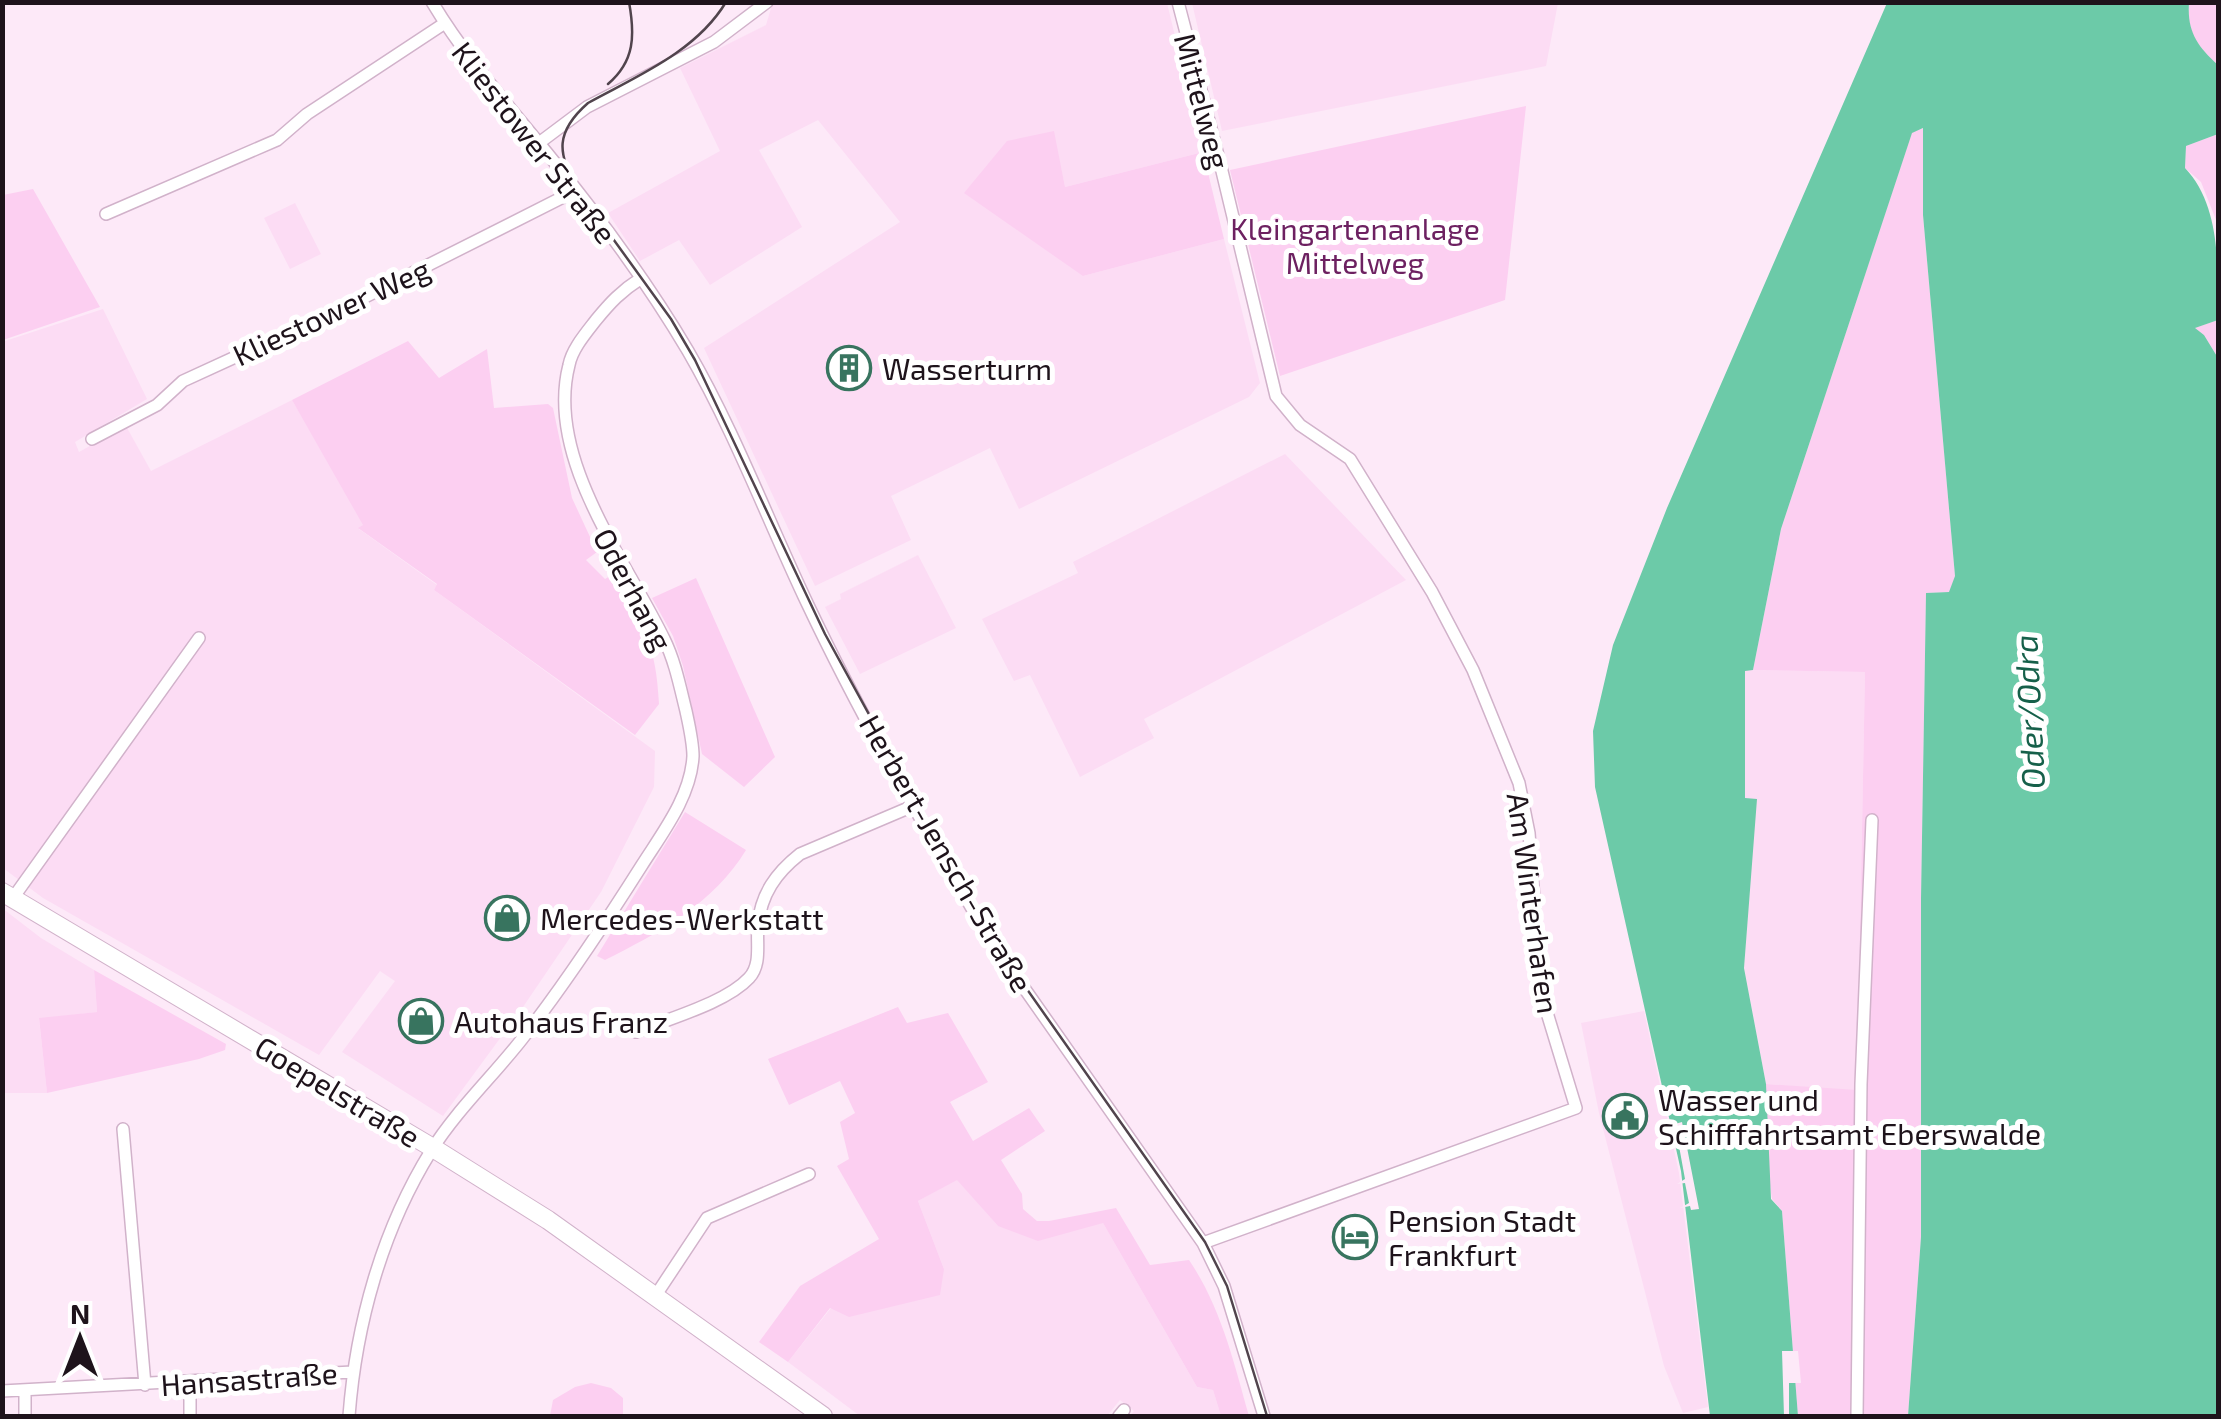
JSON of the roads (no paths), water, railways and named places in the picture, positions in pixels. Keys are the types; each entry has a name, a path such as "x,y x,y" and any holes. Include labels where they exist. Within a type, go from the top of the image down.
{"street":[{"name":"Kliestower Straße","path":"432,2 640,279"},
{"path":"539,142 586,107 714,42 766,2"},
{"name":"Mittelweg","path":"1178,2 1276,396 1300,425 1350,459"},
{"path":"106,214 277,140 307,114 445,23"},
{"name":"Kliestower Weg","path":"92,439 157,404 183,381 351,304 576,191"},
{"name":"Herbert-Jensch-Straße","path":"640,279 705,384 818,626 913,806 989,938 1203,1243 1224,1286 1264,1416"},
{"name":"Oderhang","path":"348,1416 352,1372 377,1268 405,1199 433,1148 572,975 676,810 688,780 693,755 688,719 665,641 596,517 577,465 565,395 569,362 586,332 617,293 640,279"},
{"name":"Am Winterhafen","path":"1203,1243 1576,1108 1541,993 1529,833 1519,784 1474,670 1432,592 1350,459"},
{"name":"Goepelstraße","path":"199,638 8,895 433,1148 656,1295 823,1416"},
{"path":"636,1032 728,993 747,980 758,956 757,927 762,900 784,866 800,854 913,806"},
{"path":"1858,1416 1861,1084 1872,820"},
{"name":"Hansastraße","path":"123,1128 145,1385"},
{"path":"656,1295 707,1218 809,1174"},
{"name":"Hansastraße","path":"2,1391 352,1372"},
{"path":"190,1382 190,1416"},
{"path":"24,1390 24,1416"}],"water":[{"name":"Oder/Odra","path":"1887,3 2189,3 2195,37 2218,65 2218,134 2186,146 2185,168 2197,183 2211,219 2218,279 2218,320 2195,328 2218,358 2218,1416 1908,1416 1921,1237 1926,593 1949,592 1955,576 1923,215 1923,128 1912,133 1781,529 1753,670 1745,671 1745,798 1757,799 1744,968 1766,1084 1771,1199 1782,1211 1798,1416 1710,1416 1681,1171 1595,787 1593,731 1613,645 1667,508"}],"tram line":[{"path":"608,84 624,66 631,47 629,2"},
{"path":"726,2 682,49 588,103 577,114 565,133 566,164 577,189 671,319 695,360 825,634 993,941 1205,1242 1227,1286 1267,1416"}],"place":[{"name":"Wasserturm","path":"849,368"},
{"name":"Mercedes-Werkstatt","path":"507,918"},
{"name":"Autohaus Franz","path":"421,1021"},
{"name":"Wasser und Schifffahrtsamt Eberswalde","path":"1625,1116"},
{"name":"Pension Stadt Frankfurt","path":"1355,1237"}],"park label":[{"name":"Kleingartenanlage Mittelweg","path":"1355,245"}]}
